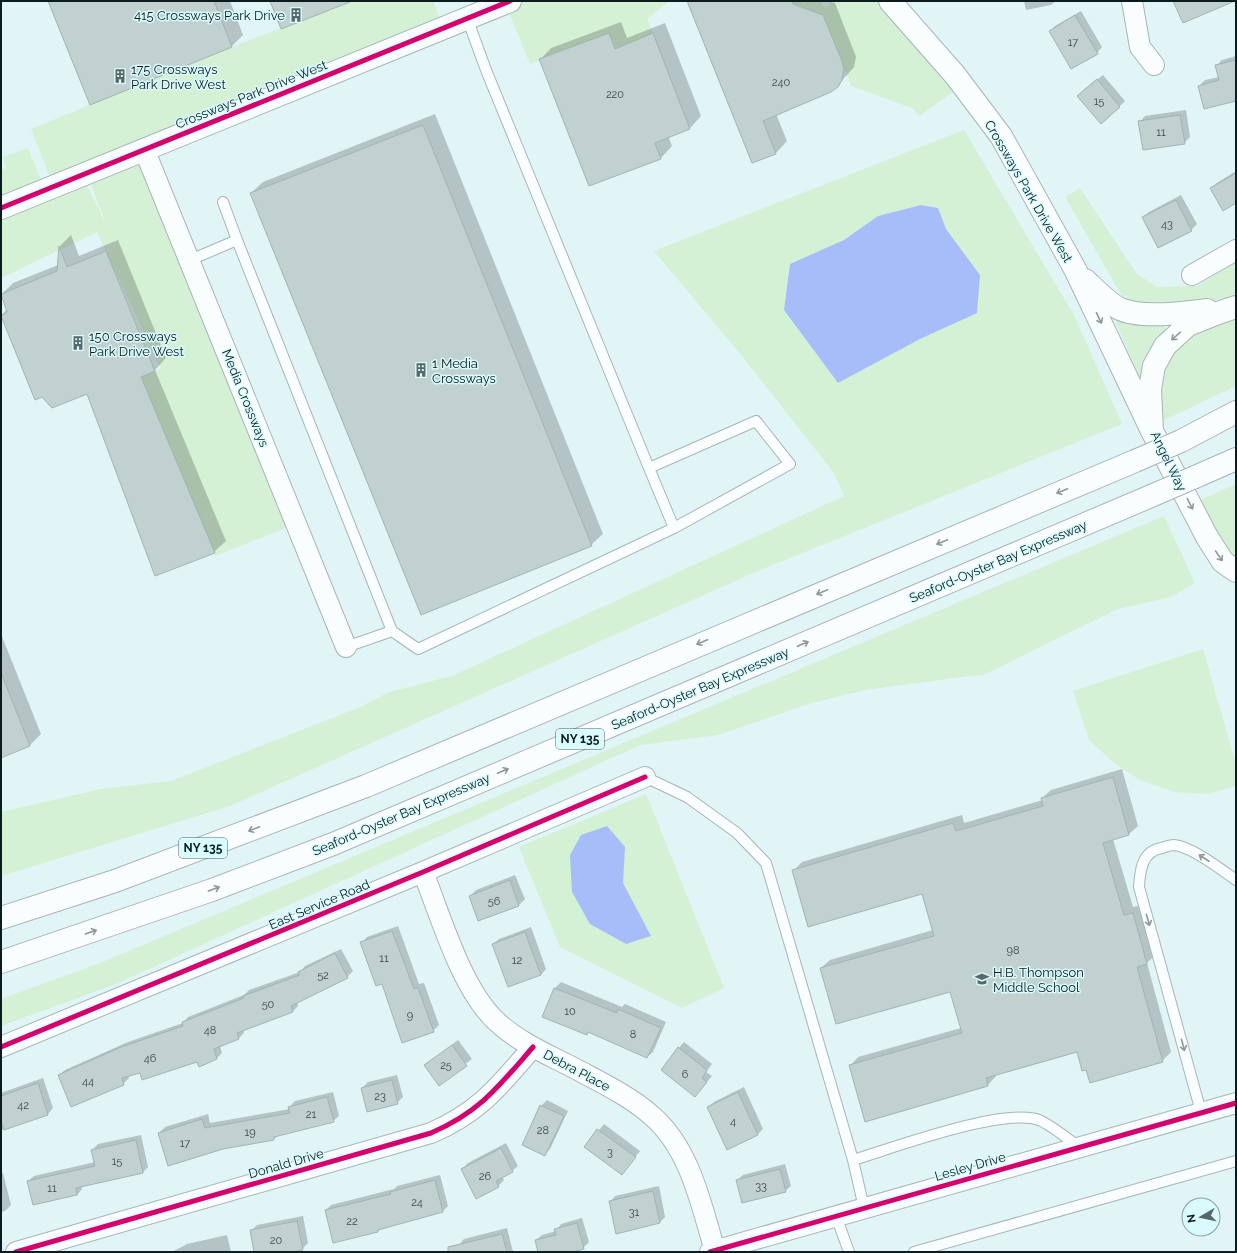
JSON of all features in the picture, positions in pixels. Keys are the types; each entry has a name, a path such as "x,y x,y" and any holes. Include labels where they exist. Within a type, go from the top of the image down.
{"main road":[{"name":"Crossways Park Drive West","path":"1,208 510,1"},
{"name":"Crossways Park Drive West","path":"890,1 955,75 1001,136 1076,271 1152,431"},
{"name":"Crossways Park Drive West","path":"1076,271 1107,300 1119,308 1132,313 1188,313 1236,306"},
{"name":"Angel Way","path":"1236,306 1188,325 1165,346 1154,366 1150,389 1152,431 1207,537 1223,562 1236,571"},
{"path":"1181,441 1236,412"},
{"name":"NY 135","path":"1,918 115,881 366,786 1236,418"},
{"name":"Seaford-Oyster Bay Expressway","path":"1,962 212,890 333,844 1195,477 1236,461"},
{"path":"1,912 115,881"},
{"path":"1,968 67,940"}],"street":[{"path":"1132,1 1140,47 1154,65"},
{"name":"Media Crossways","path":"144,150 346,647"},
{"path":"1192,275 1236,250"},
{"name":"East Service Road","path":"1,1047 423,872 645,777"},
{"name":"Debra Place","path":"423,872 463,972 478,999 496,1021 513,1035 533,1047 618,1092 651,1115 663,1127 682,1155 695,1187 712,1251"},
{"name":"Donald Drive","path":"16,1252 430,1133 454,1123 476,1108 495,1091 533,1047"},
{"name":"Lesley Drive","path":"712,1251 1201,1112 1236,1104"}],"lane":[{"path":"467,18 486,70 674,528"},
{"path":"223,202 392,631 418,650 674,528 790,464 756,421 649,468"},
{"path":"190,260 238,240"},
{"path":"346,647 392,631"},
{"path":"645,777 687,797 737,832 766,863 853,1160 864,1208"},
{"path":"1201,1112 1139,887 1140,873 1143,862 1148,854 1157,848 1175,845 1200,855 1236,880"},
{"path":"853,1160 985,1120 1019,1117 1039,1120 1079,1147"},
{"path":"914,1252 1236,1161"},
{"path":"836,1216 848,1252"}],"green space":[{"path":"351,1 433,1 444,28 145,150 293,525 215,556 141,377 161,369 97,232 1,278 1,170 6,168 3,157 28,148 43,184 51,180 31,129 232,47","holes":["87,173 105,222 82,175"]},
{"path":"510,1 669,1 647,19 653,33 615,49 609,33 530,64 505,3"},
{"path":"792,1 819,1 826,9 832,1 888,1 963,85 919,116 912,108 851,86 823,15 793,4"},
{"path":"964,130 1075,317 1122,424 753,573 230,806 1,876 1,812 101,789 171,781 358,708 389,692 452,676 844,496 834,473 742,356 654,251","holes":["921,205 938,208 946,229 980,275 951,325 920,339 838,383 784,310 790,264 844,240 878,216"]},
{"path":"1080,188 1136,273 1157,287 1198,286 1236,261 1236,295 1222,299 1178,305 1119,304 1130,297 1122,296 1065,197"},
{"path":"1113,315 1163,321 1166,330 1160,337 1143,376 1139,376"},
{"path":"1236,317 1236,386 1160,422 1156,385 1180,340"},
{"path":"1236,484 1236,559 1228,554 1196,502"},
{"path":"1164,516 1195,583 1171,597 1118,609 983,675 865,690 812,703 718,735 640,745 116,984 1,1026 1,999 100,963"},
{"path":"1203,649 1236,765 1236,786 1208,794 1174,792 1140,780 1114,763 1089,740 1073,691"},
{"path":"646,794 724,988 682,1008 560,947 519,847"}],"water":[{"path":"921,205 938,208 946,229 980,275 977,313 920,339 838,383 784,310 790,264 844,240 878,216"},
{"path":"607,826 625,847 623,883 651,936 626,944 590,924 572,892 570,855 581,835"}],"building":[{"name":"175 Crossways Park Drive West","path":"48,1 214,1 232,47 90,105"},
{"name":"415 Crossways Park Drive","path":"270,1 350,1 350,2 281,29"},
{"path":"687,1 792,1 793,4 823,15 842,61 844,69 842,80 838,87 831,92 763,121 776,154 752,163"},
{"path":"1173,1 1235,1 1183,23"},
{"path":"1075,15 1098,54 1071,69 1049,31"},
{"path":"609,33 615,49 653,33 690,129 655,143 661,159 589,186 539,59"},
{"path":"1236,60 1236,101 1204,109 1198,86 1219,80 1215,65"},
{"path":"1097,79 1120,107 1101,124 1077,96"},
{"path":"1180,115 1185,144 1143,150 1138,121"},
{"name":"1 Media Crossways","path":"423,125 592,546 421,615 250,193"},
{"path":"1236,173 1236,203 1223,211 1210,188"},
{"path":"1176,200 1192,231 1158,248 1142,217"},
{"path":"59,246 67,267 106,251 155,371 141,377 215,553 155,576 87,394 52,408 42,397 35,400 1,316 7,312 1,294 57,271"},
{"path":"2,675 30,746 1,758 1,676"},
{"path":"1113,777 1129,835 1103,843 1124,915 1133,913 1147,964 1137,967 1163,1062 1090,1083 1086,1070 1082,1071 1077,1052 986,1078 988,1086 865,1122 849,1065 962,1033 950,992 836,1024 820,968 934,936 922,894 808,927 792,870 953,823 956,831 1043,806 1041,798"},
{"path":"510,880 519,906 478,921 469,896"},
{"path":"392,931 414,989 418,988 434,1032 402,1043 382,984 376,986 360,942"},
{"path":"525,932 541,975 508,987 492,944"},
{"path":"335,953 348,978 291,1006 293,1012 237,1033 239,1039 214,1049 217,1059 199,1067 197,1062 142,1080 140,1073 122,1078 124,1085 71,1107 58,1075 121,1047 183,1026 182,1022 244,998 243,996 300,975 298,972"},
{"path":"554,988 617,1013 618,1009 661,1028 647,1058 588,1032 587,1035 542,1017"},
{"path":"452,1045 467,1066 439,1086 424,1065"},
{"path":"678,1047 707,1070 702,1078 707,1082 695,1097 661,1070"},
{"path":"392,1080 398,1104 367,1112 361,1088"},
{"path":"38,1083 48,1115 4,1130 1,1121 1,1096"},
{"path":"738,1092 758,1135 727,1150 707,1107"},
{"path":"327,1097 334,1122 274,1137 274,1140 223,1149 168,1166 158,1133 202,1119 205,1128 290,1113 288,1107"},
{"path":"540,1105 564,1116 545,1156 522,1145"},
{"path":"597,1129 636,1157 622,1175 584,1147"},
{"path":"136,1140 143,1173 76,1188 77,1195 33,1205 27,1181 95,1166 91,1150"},
{"path":"501,1148 513,1172 496,1181 499,1187 476,1199 461,1169"},
{"path":"780,1169 786,1192 742,1203 736,1180"},
{"path":"435,1180 443,1212 378,1230 378,1232 333,1243 325,1210 391,1194 390,1192"},
{"path":"653,1191 660,1223 616,1234 609,1201"},
{"path":"297,1221 303,1250 291,1252 254,1252 250,1230"},
{"path":"577,1223 584,1249 572,1252 538,1252 535,1240 556,1235 554,1229"},
{"path":"502,1234 507,1252 448,1252 448,1247"}],"cycle path":[{"path":"1,208 510,1"},
{"path":"1,1047 423,872 645,777"},
{"path":"16,1252 431,1133 463,1116 488,1097 533,1047"},
{"path":"710,1252 1236,1103"}],"place":[{"name":"415 Crossways Park Drive","path":"296,15"},
{"name":"175 Crossways Park Drive West","path":"120,76"},
{"name":"150 Crossways Park Drive West","path":"78,343"},
{"name":"1 Media Crossways","path":"421,370"},
{"name":"H.B. Thompson Middle School","path":"982,979"}]}
